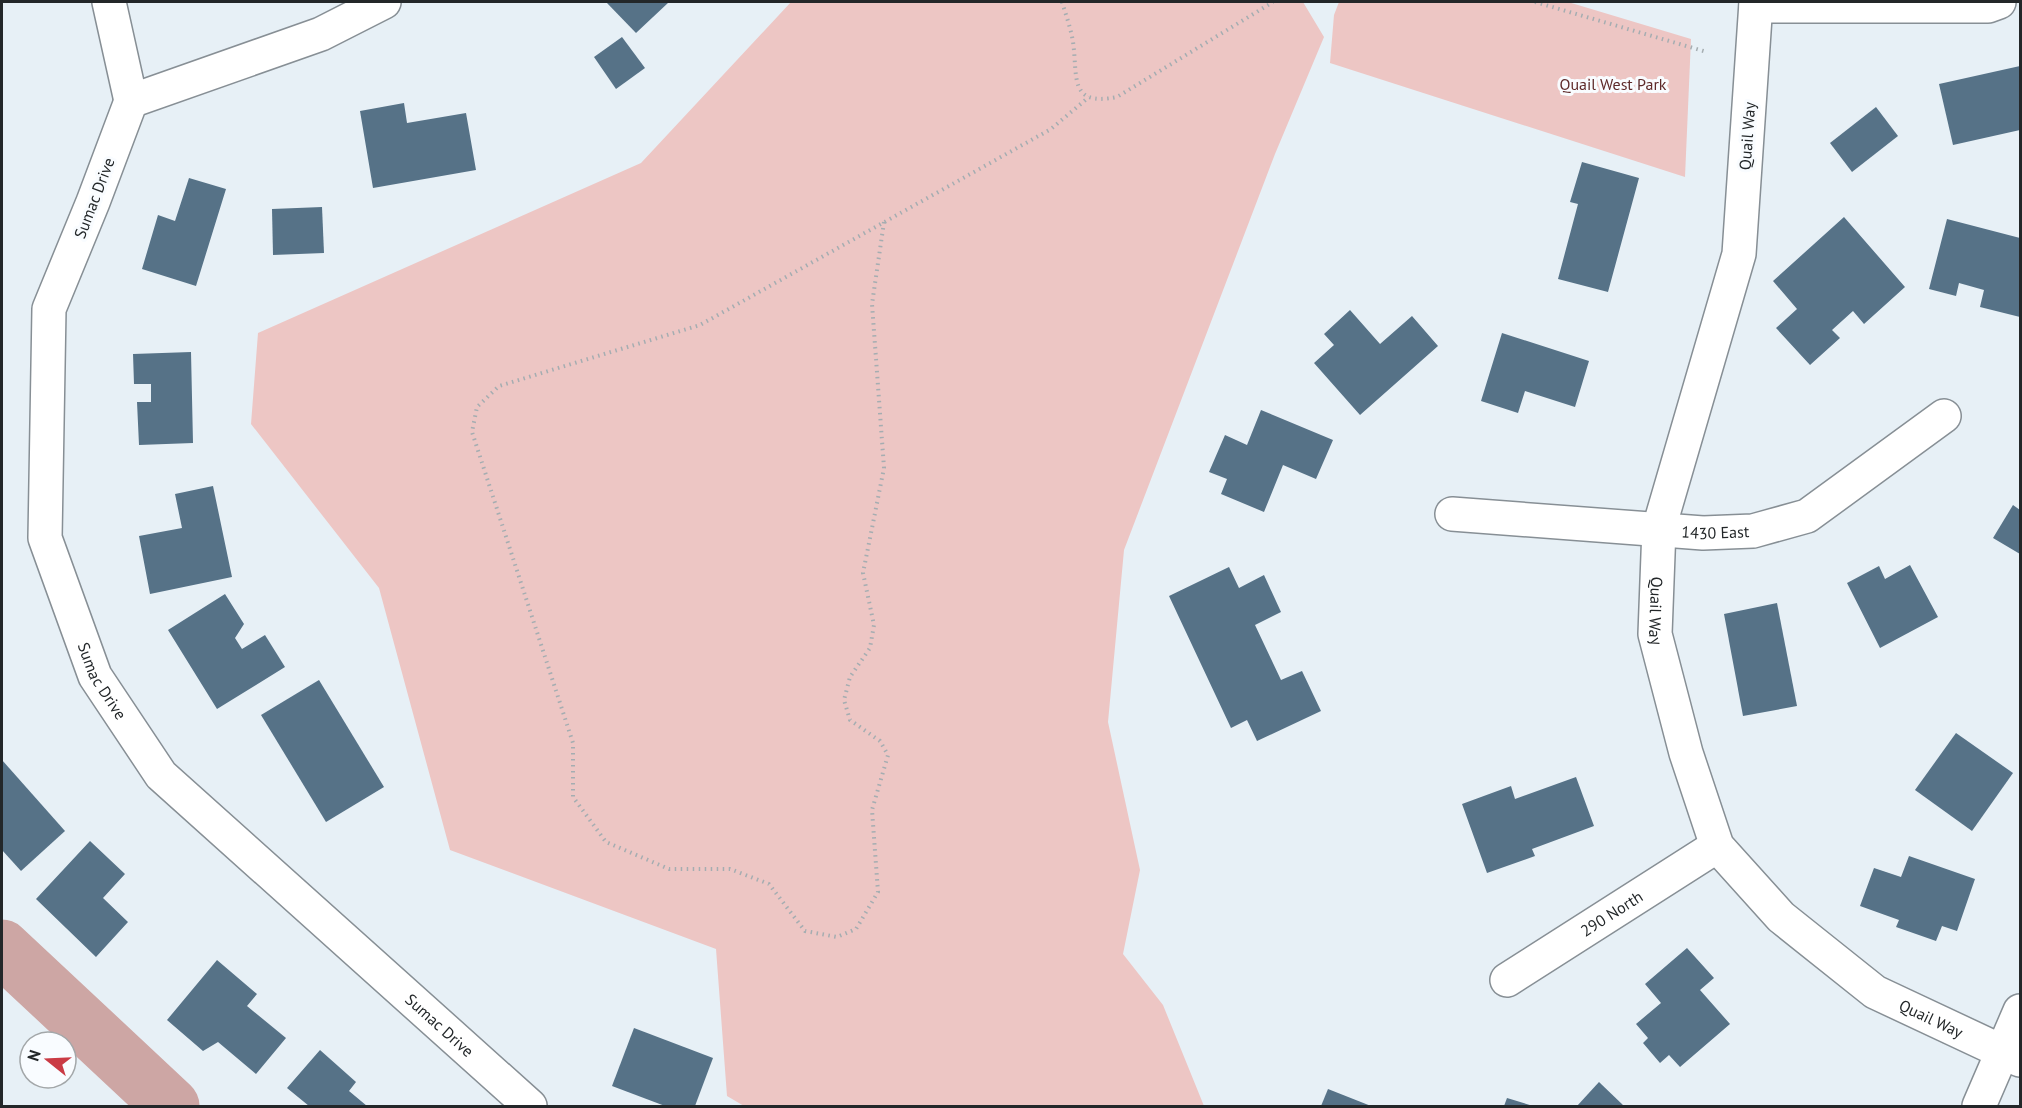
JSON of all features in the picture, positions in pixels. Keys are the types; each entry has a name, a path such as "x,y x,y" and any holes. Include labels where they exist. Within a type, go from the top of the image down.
{"street":[{"path":"109,2 130,101 321,34 384,2"},
{"path":"1756,4 1988,6 1999,2"},
{"name":"Quail Way","path":"1756,4 1738,254 1659,528 1655,634 1686,753 1717,846 1781,917 1875,992 2012,1057"},
{"name":"Sumac Drive","path":"130,101 93,202 49,309 45,538 95,676 161,775 530,1107"},
{"name":"1430 East","path":"1452,514 1702,533 1753,531 1807,516 1944,416"},
{"name":"290 North","path":"1507,981 1717,846"},
{"path":"1979,1107 2012,1057 2020,1011"}],"path":[{"path":"1062,2 1073,43 1074,74 1078,87 1089,97 1099,101 1117,97 1273,2"},
{"path":"1535,2 1707,52"},
{"path":"884,222 872,304 884,468 862,573 874,625 870,648 850,677 844,700 850,720 880,741 888,755 872,810 878,891 856,929 837,937 805,931 769,884 730,870 669,869 606,842 573,797 573,743 472,432 477,407 500,386 700,325 884,222 1051,129 1089,97"}],"green space":[{"path":"791,2 1303,2 1324,37 1275,154 1124,550 1108,722 1140,870 1123,954 1163,1005 1204,1106 744,1106 727,1096 716,949 450,850 379,588 251,424 258,333 641,163"},
{"name":"Quail West Park","path":"1339,2 1568,2 1691,39 1685,177 1330,63 1334,15"}],"building":[{"path":"606,2 669,2 636,33"},
{"path":"622,37 645,68 616,89 594,57"},
{"path":"2020,66 2020,130 1953,145 1939,84"},
{"path":"404,103 407,123 466,113 476,170 373,188 360,111"},
{"path":"1876,107 1898,136 1852,172 1830,143"},
{"path":"1582,162 1639,178 1608,292 1558,279 1578,204 1570,202"},
{"path":"189,178 226,189 196,286 142,269 158,215 175,221"},
{"path":"322,207 324,253 273,255 272,209"},
{"path":"1844,217 1905,287 1864,324 1853,311 1832,330 1840,338 1810,365 1776,328 1797,309 1773,281"},
{"path":"1947,219 2020,238 2020,317 1980,307 1984,290 1959,283 1956,296 1929,289"},
{"path":"1350,310 1380,344 1412,316 1438,346 1360,415 1314,363 1334,345 1324,334"},
{"path":"1502,333 1589,361 1575,407 1525,391 1518,413 1481,401"},
{"path":"191,352 193,443 139,445 137,402 151,402 151,384 134,384 133,354"},
{"path":"1261,410 1333,440 1316,479 1283,465 1264,512 1221,494 1227,479 1209,472 1225,435 1247,445"},
{"path":"213,486 232,577 150,594 139,536 182,528 175,494"},
{"path":"2013,505 2020,510 2020,554 1993,538"},
{"path":"1910,565 1938,617 1880,648 1847,583 1879,566 1885,579"},
{"path":"1229,567 1239,588 1264,575 1281,612 1255,625 1281,680 1302,671 1321,711 1257,741 1247,720 1231,728 1169,596"},
{"path":"225,594 244,624 235,638 242,649 265,635 285,667 217,709 168,630"},
{"path":"1777,603 1797,706 1743,716 1724,614"},
{"path":"319,680 384,787 326,822 261,715"},
{"path":"1956,733 2013,773 1972,831 1915,790"},
{"path":"2,760 65,831 21,871 2,850"},
{"path":"1576,777 1594,826 1532,849 1535,856 1487,873 1462,804 1511,786 1515,799"},
{"path":"90,841 125,874 103,898 128,922 96,957 36,899"},
{"path":"1909,856 1975,879 1957,931 1942,926 1936,941 1896,927 1899,920 1860,906 1874,868 1901,877"},
{"path":"1687,948 1714,978 1700,990 1730,1024 1680,1067 1669,1055 1660,1063 1643,1043 1648,1038 1636,1024 1661,1003 1645,984"},
{"path":"217,960 257,994 247,1006 286,1038 256,1074 218,1042 203,1051 167,1020"},
{"path":"634,1028 713,1058 695,1106 665,1106 612,1086"},
{"path":"320,1050 356,1082 349,1091 367,1106 309,1106 287,1088"},
{"path":"1599,1082 1624,1106 1577,1106"},
{"path":"1328,1089 1371,1106 1321,1106"},
{"path":"1507,1098 1533,1106 1504,1106"}],"waterway":[{"path":"2,948 171,1106"}]}
